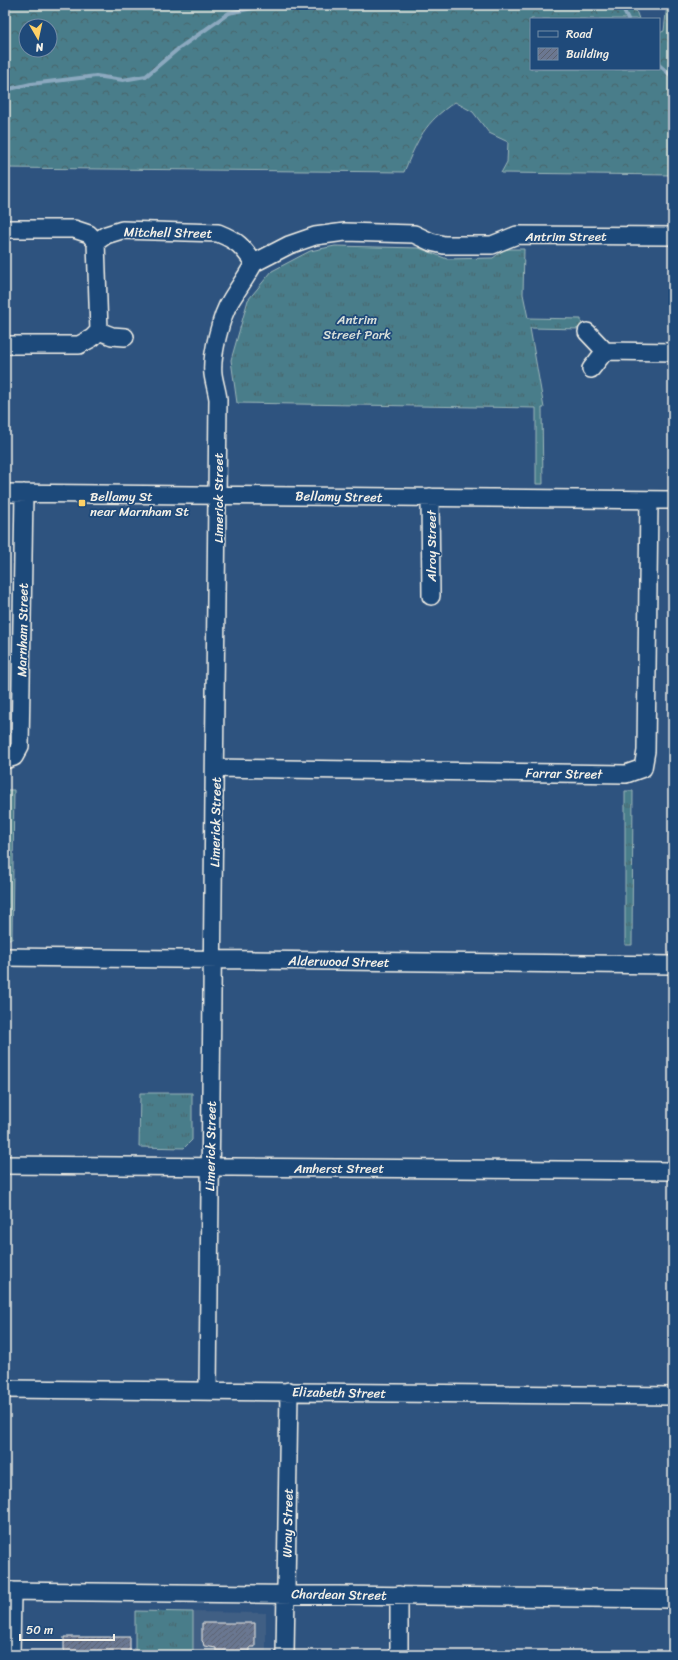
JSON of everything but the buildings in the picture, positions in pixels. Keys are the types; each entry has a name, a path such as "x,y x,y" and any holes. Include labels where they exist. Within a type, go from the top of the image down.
{"street":[{"path":"5,229 74,229 89,234 96,242 99,331 92,338 79,345 5,345"},
{"name":"Mitchell Street","path":"96,242 106,235 122,230 218,233 240,244 254,263"},
{"name":"Antrim Street","path":"254,263 289,246 315,236 345,232 414,234 431,242 444,245 492,245 517,235 673,236"},
{"name":"Limerick Street","path":"208,1391 218,495 218,399 213,374 215,350 221,323 230,301 246,279 254,263"},
{"path":"99,331 112,336 125,337"},
{"path":"587,332 604,351 673,352"},
{"path":"591,369 604,351"},
{"name":"Bellamy Street","path":"5,493 673,500"},
{"name":"Marnham Street","path":"5,760 14,757 20,746 24,493"},
{"name":"Alroy Street","path":"430,497 431,596"},
{"name":"Farrar Street","path":"216,768 626,774 643,768 646,751 649,500"},
{"name":"Alderwood Street","path":"5,957 673,966"},
{"name":"Amherst Street","path":"5,1165 673,1171"},
{"name":"Elizabeth Street","path":"5,1389 673,1396"},
{"name":"Wray Street","path":"285,1655 289,1391"},
{"path":"8,1591 11,1655"},
{"name":"Chardean Street","path":"8,1591 142,1594 399,1595 673,1599"},
{"path":"399,1595 399,1655"}],"shaded area":[{"path":"193,1612 266,1613 266,1655 193,1655"}],"green space":[{"path":"5,5 634,5 639,18 530,18 530,70 660,70 660,33 664,31 667,5 673,5 673,175 501,173 507,162 508,142 489,133 473,112 455,102 436,117 423,132 404,172 5,168"},
{"name":"Antrim Street Park","path":"335,246 419,248 447,259 493,258 505,249 524,249 523,294 528,318 581,319 582,329 530,328 544,408 542,408 543,484 536,484 536,408 237,403 231,360 248,300 272,271 310,251"},
{"path":"7,790 14,790 12,939 5,939"},
{"path":"625,791 633,791 632,945 625,945"},
{"path":"140,1093 192,1093 192,1140 184,1148 139,1147"},
{"path":"135,1611 193,1612 193,1655 135,1655"}],"waterway":[{"path":"5,90 31,84 96,76 123,80 146,76 178,49 229,13 266,5"},
{"path":"621,5 628,18"},
{"path":"660,66 673,77"}],"place":[{"name":"Bellamy St near Marnham St","path":"82,503"}]}
